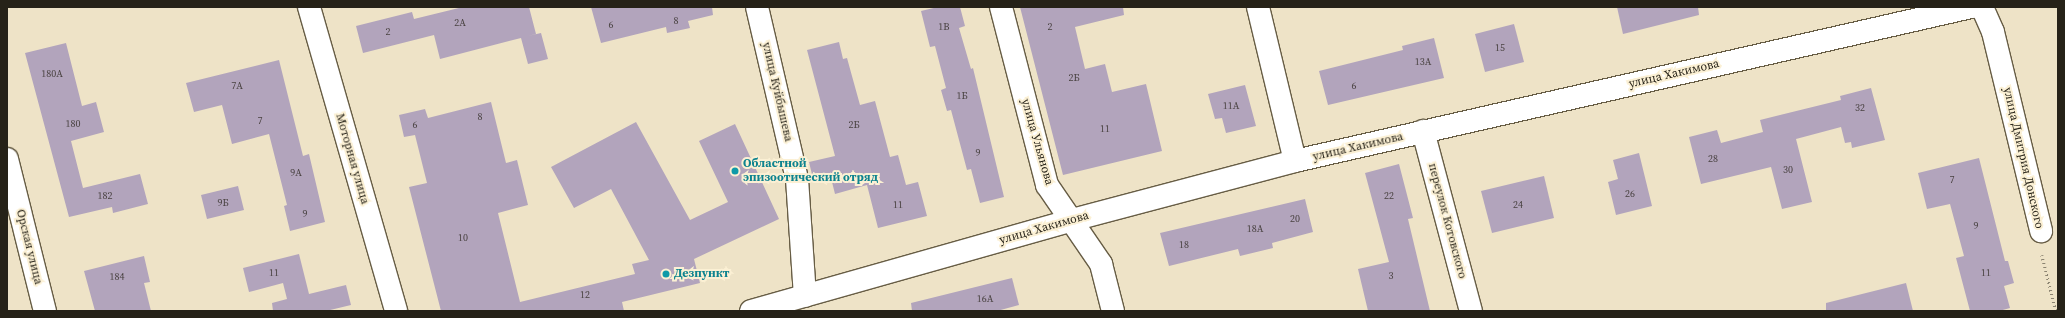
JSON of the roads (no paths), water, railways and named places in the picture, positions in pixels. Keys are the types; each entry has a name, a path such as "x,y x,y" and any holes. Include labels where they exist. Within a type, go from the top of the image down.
{"street":[{"name":"Моторная улица","path":"309,7 396,311"},
{"name":"улица Куйбышева","path":"757,7 797,178 805,296"},
{"name":"улица Ульянова","path":"1001,7 1047,185 1101,264 1113,311"},
{"path":"1258,7 1295,162"},
{"name":"улица Хакимова","path":"751,311 1072,220 1295,162 1423,131 1971,7"},
{"name":"улица Дмитрия Донского","path":"1982,7 1993,32 2041,231"},
{"name":"переулок Котовского","path":"1423,131 1471,311"},
{"name":"Орская улица","path":"7,159 45,311"}],"place":[{"name":"Областной эпизоотический отряд","path":"735,171"},
{"name":"Дезпункт","path":"666,274"}]}
